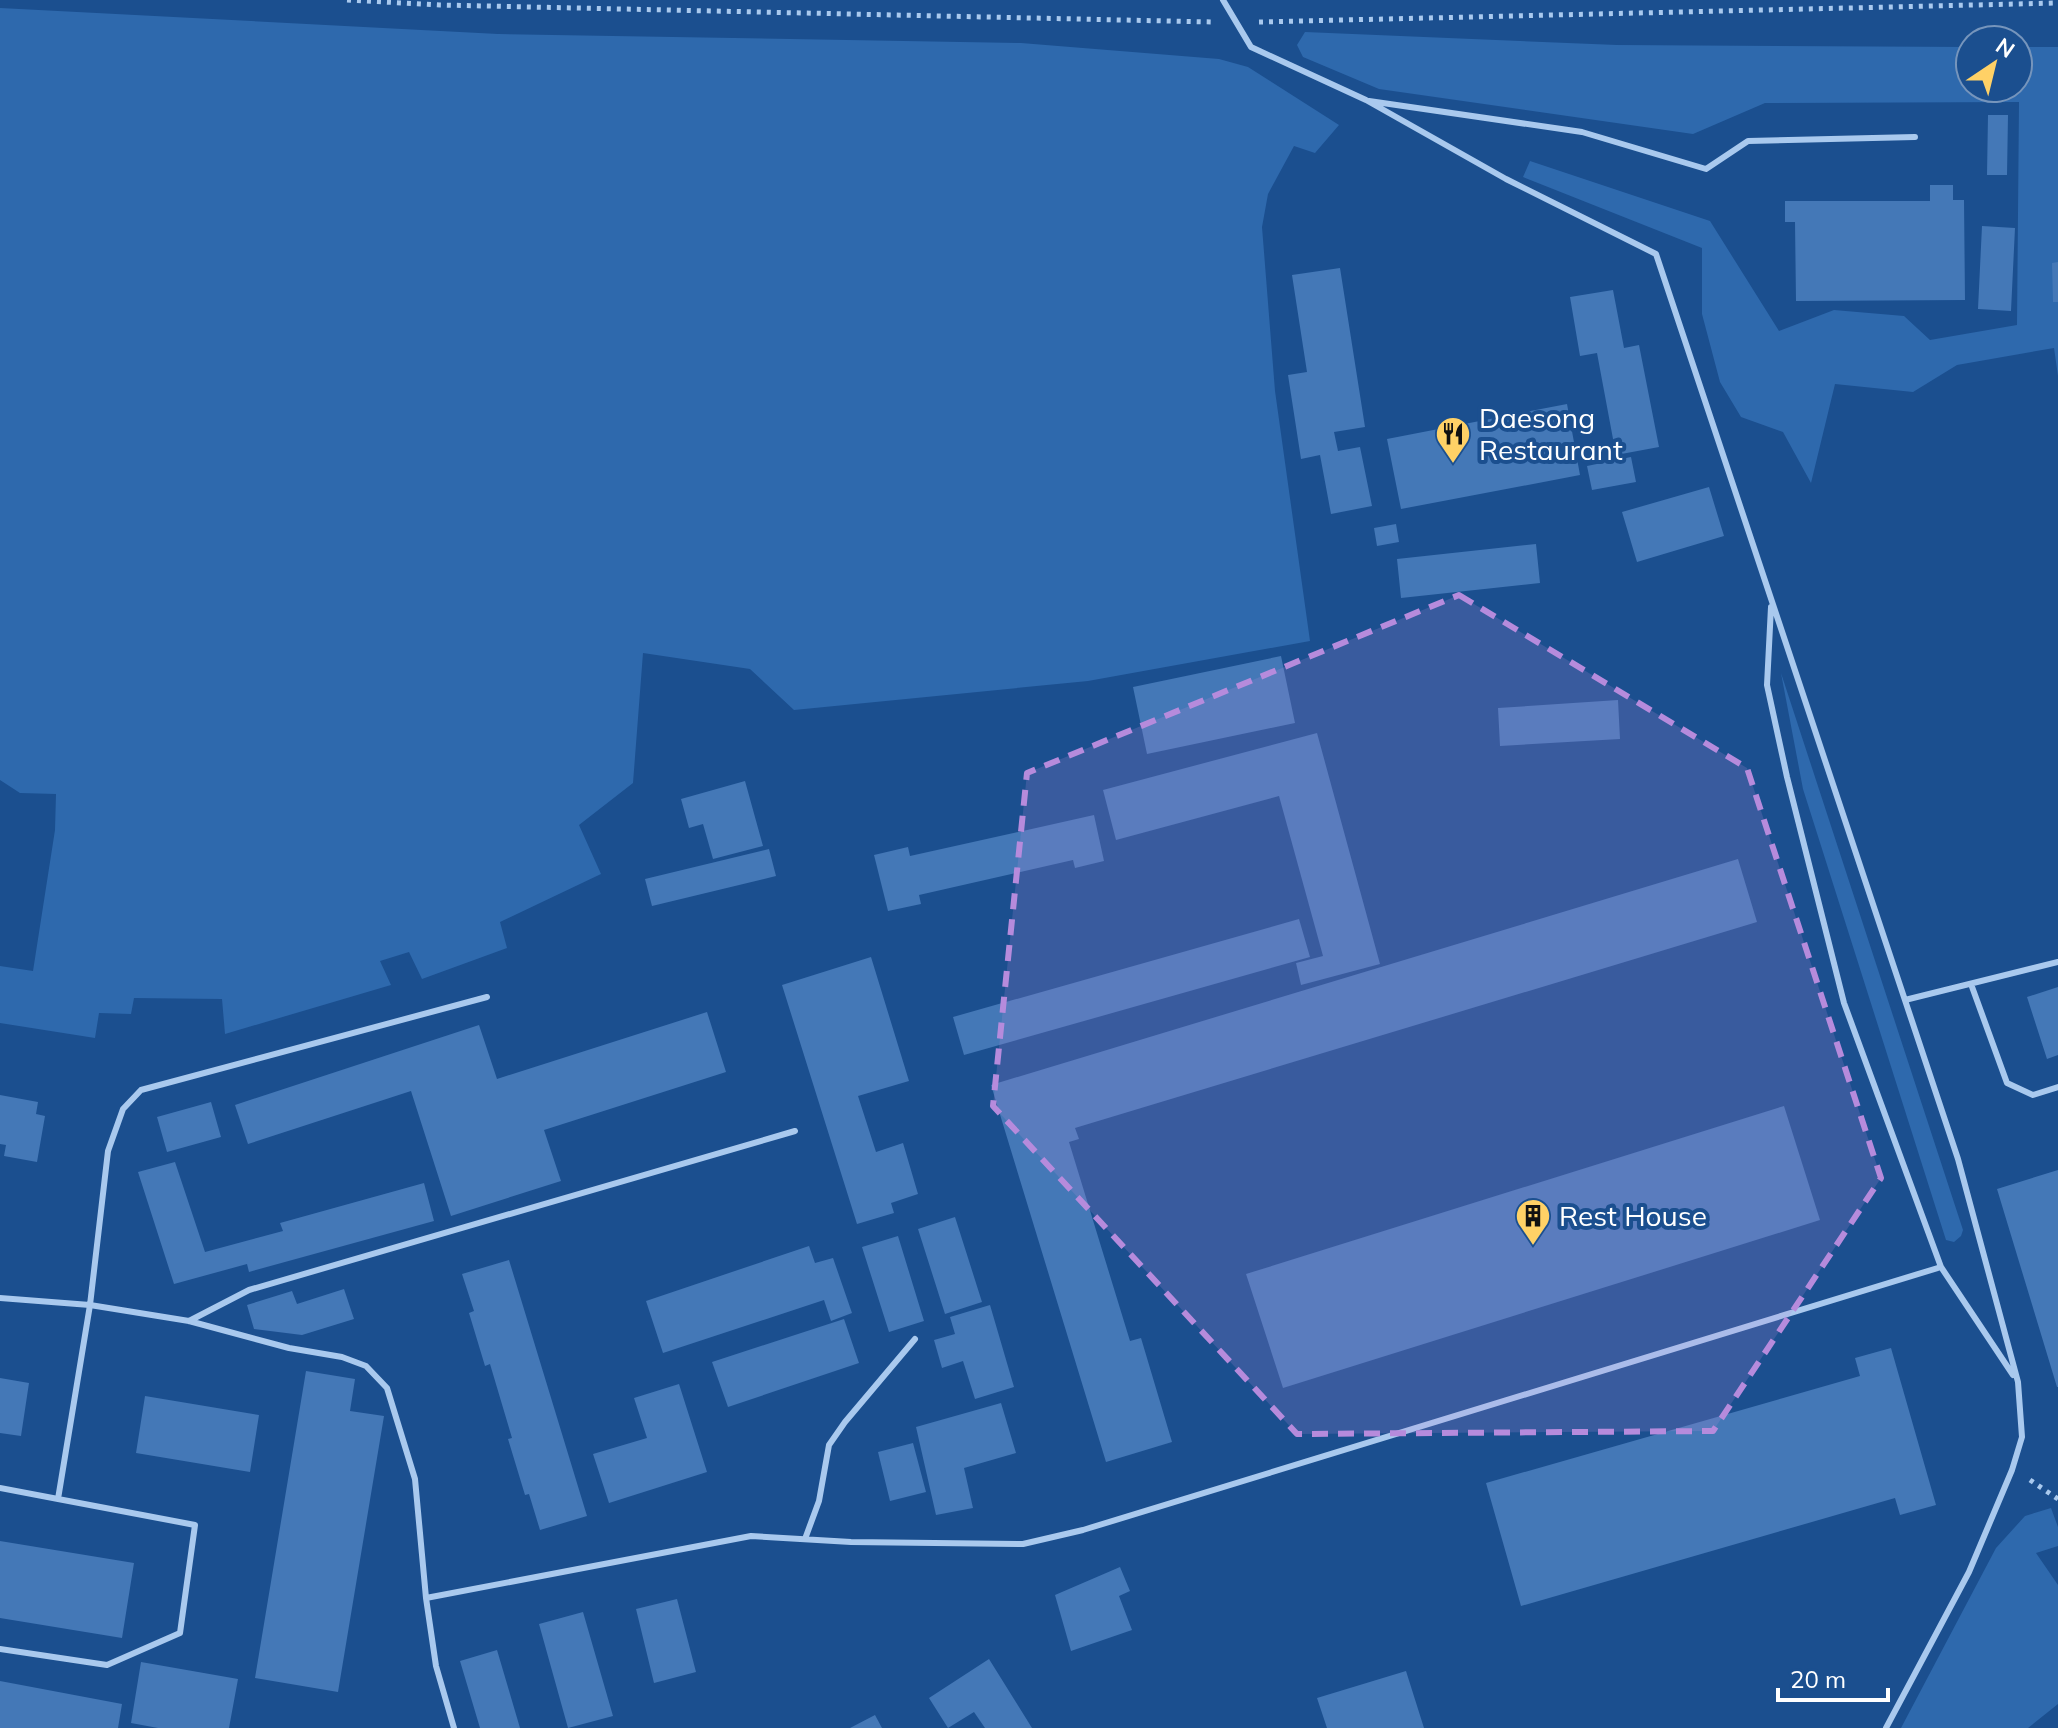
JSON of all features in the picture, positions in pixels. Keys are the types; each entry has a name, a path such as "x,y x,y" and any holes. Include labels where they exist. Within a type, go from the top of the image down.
{"lane":[{"path":"1223,0 1251,47 1366,100 1506,179 1656,254 1958,1159 2018,1382 2022,1437 2012,1470 1969,1572 1886,1728"},
{"path":"1366,100 1582,132 1706,169 1748,141 1915,137"},
{"path":"1772,604 1767,685 1844,1003 1941,1267 2018,1382"},
{"path":"1905,1000 2058,962"},
{"path":"1971,984 2007,1083 2033,1095 2058,1087"},
{"path":"58,1499 90,1305 108,1151 123,1109 141,1090 487,997"},
{"path":"189,1321 249,1290 795,1131"},
{"path":"426,1598 751,1536 1023,1544 1083,1530 1941,1267"},
{"path":"0,1298 90,1305 189,1321 289,1348 342,1357 366,1366 387,1388 415,1479 436,1666 454,1728"},
{"path":"805,1539 819,1501 829,1445 915,1339"},
{"path":"0,1488 195,1525 180,1633 107,1665 0,1649"}],"path":[{"path":"2012,1470 2053,1493 2058,1499"}],"highlighted area":[{"path":"1459,595 1747,768 1881,1178 1713,1431 1297,1434 993,1106 1027,773"}],"shaded area":[{"path":"0,8 498,34 1021,43 1219,59 1248,67 1339,125 1315,153 1294,146 1268,194 1262,227 1275,391 1310,641 1088,681 794,710 750,669 643,653 633,783 579,825 601,874 500,922 507,948 422,979 409,952 380,961 391,985 225,1034 222,999 134,998 131,1014 99,1013 95,1038 0,1023 0,966 33,971 55,830 56,794 20,793 0,780"},
{"path":"1305,32 1617,45 1954,47 1954,102 1765,103 1693,134 1379,89 1303,57 1297,45"},
{"path":"2034,47 2058,47 2058,376 2054,348 1957,365 1913,392 1835,384 1811,483 1783,432 1741,417 1720,382 1702,314 1702,248 1523,177 1530,161 1710,221 1779,331 1834,310 1904,316 1930,340 2017,325 2019,104 2034,104"},
{"path":"1781,673 1963,1230 1954,1242 1946,1240 1803,789"},
{"path":"2051,1508 2058,1527 2058,1546 2036,1553 2058,1585 2058,1704 2028,1728 1901,1728 1996,1548 2025,1516"}],"building":[{"path":"1988,115 2008,115 2007,175 1987,175"},
{"path":"1930,185 1953,185 1953,200 1964,200 1965,300 1796,301 1795,222 1785,222 1785,201 1930,201"},
{"path":"1982,226 2015,228 2011,311 1978,309"},
{"path":"2058,262 2058,302 2053,302 2052,263"},
{"path":"1340,268 1365,427 1334,432 1338,451 1360,447 1372,506 1331,514 1320,455 1301,459 1288,375 1307,372 1292,275"},
{"path":"1613,290 1624,348 1639,345 1659,447 1616,455 1597,353 1580,356 1570,297"},
{"path":"1567,404 1580,475 1401,509 1387,439"},
{"path":"1631,457 1636,482 1592,490 1587,466"},
{"path":"1709,487 1724,536 1637,562 1622,512"},
{"path":"1396,524 1399,542 1377,546 1374,528"},
{"path":"1536,544 1540,583 1401,598 1397,559"},
{"path":"1281,656 1295,723 1147,754 1133,687"},
{"path":"1618,700 1620,739 1500,746 1498,708"},
{"path":"1317,733 1380,964 1301,985 1296,963 1323,956 1279,796 1116,840 1103,790"},
{"path":"745,781 763,846 713,859 703,824 689,828 681,799"},
{"path":"1094,815 1104,861 1075,868 1073,860 919,895 921,904 888,911 874,855 908,847 910,856"},
{"path":"769,849 776,876 652,906 645,879"},
{"path":"1738,859 1757,922 1075,1128 1079,1139 1069,1142 1130,1341 1141,1338 1172,1442 1106,1462 991,1085"},
{"path":"1299,919 1310,957 964,1055 953,1017"},
{"path":"871,957 909,1081 858,1096 876,1152 903,1143 918,1194 891,1203 894,1213 857,1224 782,985"},
{"path":"2058,987 2058,1055 2047,1059 2027,997"},
{"path":"707,1012 726,1072 544,1130 561,1181 451,1216 411,1091 248,1144 235,1105 479,1025 497,1079"},
{"path":"0,1095 38,1102 36,1114 45,1116 37,1162 4,1156 6,1145 0,1144"},
{"path":"211,1102 221,1137 167,1152 157,1117"},
{"name":"Rest House","path":"1784,1106 1820,1220 1283,1388 1246,1274"},
{"path":"175,1162 205,1252 283,1231 280,1223 424,1183 434,1221 249,1272 247,1264 174,1284 138,1172"},
{"path":"2058,1170 2058,1387 2057,1387 1997,1189"},
{"path":"955,1217 982,1302 945,1314 918,1229"},
{"path":"898,1236 924,1321 889,1332 862,1247"},
{"path":"809,1246 815,1263 833,1258 852,1313 831,1321 824,1300 663,1353 646,1301"},
{"path":"509,1260 587,1516 540,1530 529,1494 525,1495 508,1439 512,1438 490,1364 485,1366 469,1313 474,1311 462,1274"},
{"path":"344,1289 354,1319 302,1335 254,1329 247,1305 292,1291 297,1304"},
{"path":"990,1305 1014,1387 975,1399 963,1361 942,1368 934,1340 955,1334 950,1317"},
{"path":"844,1319 859,1363 728,1407 712,1362"},
{"path":"1891,1348 1936,1505 1900,1515 1895,1498 1521,1606 1486,1483 1860,1376 1855,1358"},
{"path":"306,1371 355,1379 350,1411 384,1416 338,1692 255,1678"},
{"path":"0,1378 29,1383 21,1436 0,1433"},
{"path":"679,1384 707,1472 609,1503 593,1454 647,1438 634,1398"},
{"path":"145,1396 259,1415 250,1472 136,1453"},
{"path":"1001,1403 1016,1453 964,1468 973,1508 936,1515 916,1427"},
{"path":"913,1443 926,1492 890,1501 878,1452"},
{"path":"0,1541 134,1563 122,1638 0,1618"},
{"path":"1120,1567 1130,1591 1119,1596 1132,1630 1071,1651 1055,1595"},
{"path":"677,1599 696,1672 654,1683 636,1609"},
{"path":"583,1612 613,1716 568,1728 539,1624"},
{"path":"497,1650 520,1728 480,1728 460,1661"},
{"path":"989,1659 1032,1728 985,1728 974,1712 948,1728 929,1698"},
{"path":"141,1662 238,1679 229,1728 158,1728 131,1723"},
{"path":"1406,1671 1424,1728 1327,1728 1317,1698"},
{"path":"0,1681 122,1704 118,1728 0,1728"},
{"path":"875,1715 882,1728 850,1728"}],"place":[{"name":"Daesong Restaurant","path":"1453,465"},
{"name":"Rest House","path":"1533,1247"}]}
